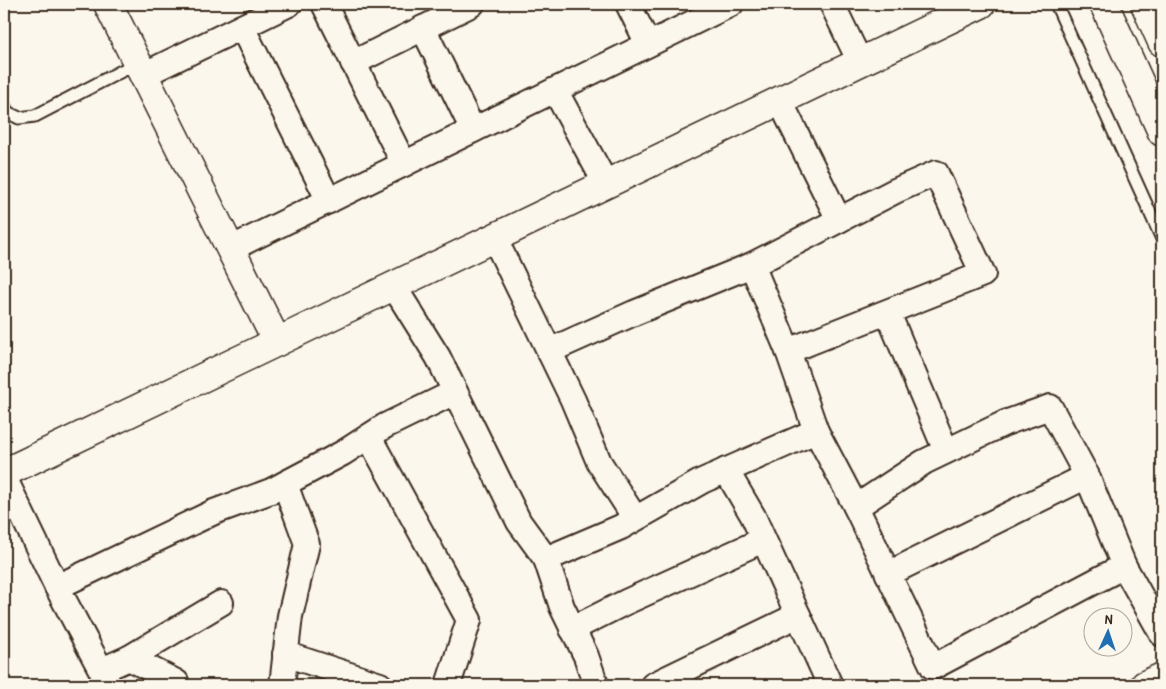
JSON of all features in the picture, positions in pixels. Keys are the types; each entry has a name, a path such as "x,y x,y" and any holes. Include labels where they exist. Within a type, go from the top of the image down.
{"street":[{"path":"108,4 137,68 277,342"},
{"path":"137,68 242,27 289,4"},
{"path":"324,4 404,164"},
{"path":"353,63 472,4"},
{"path":"628,4 648,44"},
{"path":"832,4 860,62"},
{"path":"4,472 981,4"},
{"path":"1104,4 1162,132"},
{"path":"1145,4 1162,42"},
{"path":"230,249 724,5"},
{"path":"242,27 329,201"},
{"path":"423,28 474,130"},
{"path":"555,90 606,184"},
{"path":"780,101 839,220"},
{"path":"549,351 634,313 752,265 894,191 936,173 983,274 788,351"},
{"path":"494,237 574,400 599,462 636,518"},
{"path":"752,265 788,351 816,431 856,507 933,667 1124,566"},
{"path":"393,286 438,357 519,522 546,559 562,607 596,685"},
{"path":"888,313 946,451"},
{"path":"57,587 214,512 285,484 454,392"},
{"path":"856,507 924,462 1005,423 1050,407 1087,476 1124,566 1162,634"},
{"path":"546,559 636,518 702,481 816,431"},
{"path":"369,437 469,620 448,685"},
{"path":"726,470 753,516 830,685"},
{"path":"888,574 1087,476"},
{"path":"4,477 57,587 106,678 129,658 221,603"},
{"path":"282,685 290,616 307,544 285,484"},
{"path":"572,629 626,602 764,540"},
{"path":"653,685 798,615"},
{"path":"285,654 380,685"},
{"path":"129,658 176,682 176,685"},
{"path":"1145,685 1162,677"}],"lane":[{"path":"4,105 7,112 19,118 35,116 137,68 99,4"},
{"path":"1056,4 1162,239"}]}
